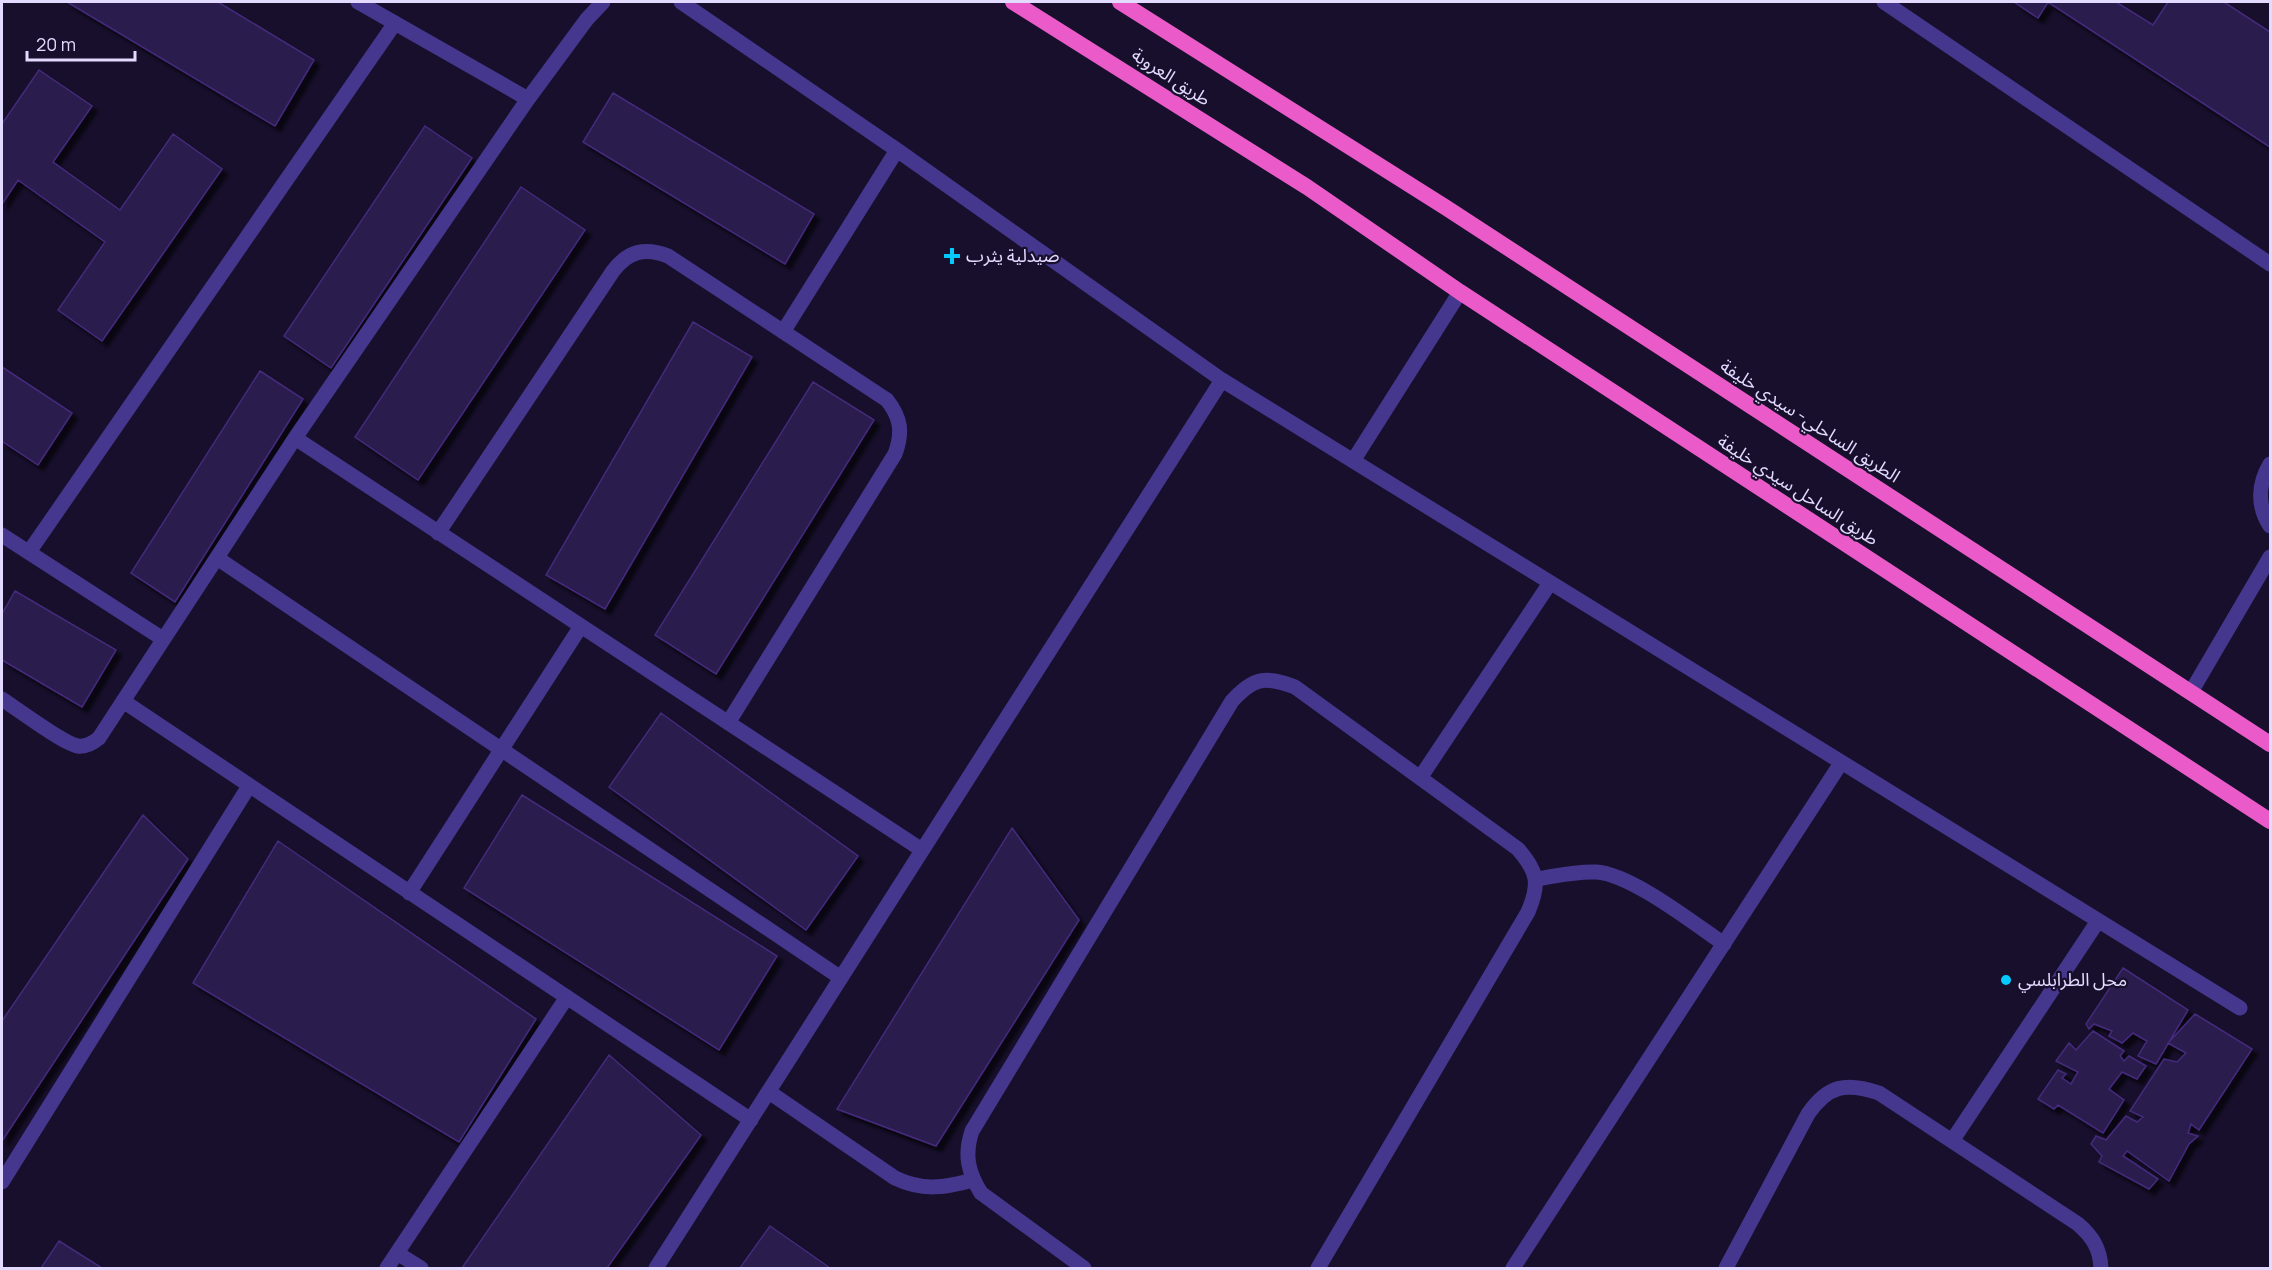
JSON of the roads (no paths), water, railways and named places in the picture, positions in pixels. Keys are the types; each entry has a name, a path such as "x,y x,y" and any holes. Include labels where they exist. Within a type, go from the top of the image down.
{"highway":[{"name":"طريق العروبة","path":"1013,2 1307,188"},
{"name":"طريق العروبة","path":"1120,2 1328,133"},
{"name":"الطريق الساحلي- سيدي خليفة","path":"1328,133 2271,744"},
{"name":"طريق الساحل سيدي خليفة","path":"1307,188 1460,292 2271,821"}],"street":[{"path":"358,2 528,99"},
{"path":"2,699 70,743 78,746 93,743 99,738 294,438 528,99 586,19 603,2"},
{"path":"681,2 897,150 1222,380 2240,1008"},
{"path":"1884,2 2271,264"},
{"path":"28,552 395,23"},
{"path":"783,332 897,150"},
{"path":"438,533 621,261 644,250 656,251 668,256 887,400 896,412 900,425 900,440 895,454 728,723"},
{"path":"1353,461 1460,292"},
{"path":"656,1269 1222,380"},
{"path":"294,438 922,850"},
{"path":"2271,464 2263,480 2260,493 2265,518 2271,526"},
{"path":"2,535 163,639"},
{"path":"2191,692 2271,557"},
{"path":"217,558 841,978"},
{"path":"1420,778 1550,583"},
{"path":"410,892 581,626"},
{"path":"1084,1269 981,1193 967,1163 967,1146 972,1131 1232,701 1244,688 1258,681 1275,680 1295,687 1518,849 1530,863 1537,879 1535,896 1528,912 1318,1269"},
{"path":"123,702 751,1120"},
{"path":"1513,1269 1841,763"},
{"path":"2,1182 249,786"},
{"path":"1537,879 1571,873 1598,872 1626,879 1724,944"},
{"path":"1952,1141 2098,921"},
{"path":"387,1269 567,998"},
{"path":"1726,1269 1818,1099 1835,1089 1857,1086 1879,1094 2078,1224 2091,1235 2100,1255 2101,1269"},
{"path":"768,1092 895,1178 909,1185 925,1188 945,1187 973,1180"},
{"path":"397,1253 421,1269"}],"place":[{"name":"صيدلية يثرب","path":"952,256"},
{"name":"محل الطرابلسي","path":"2006,980"}]}
